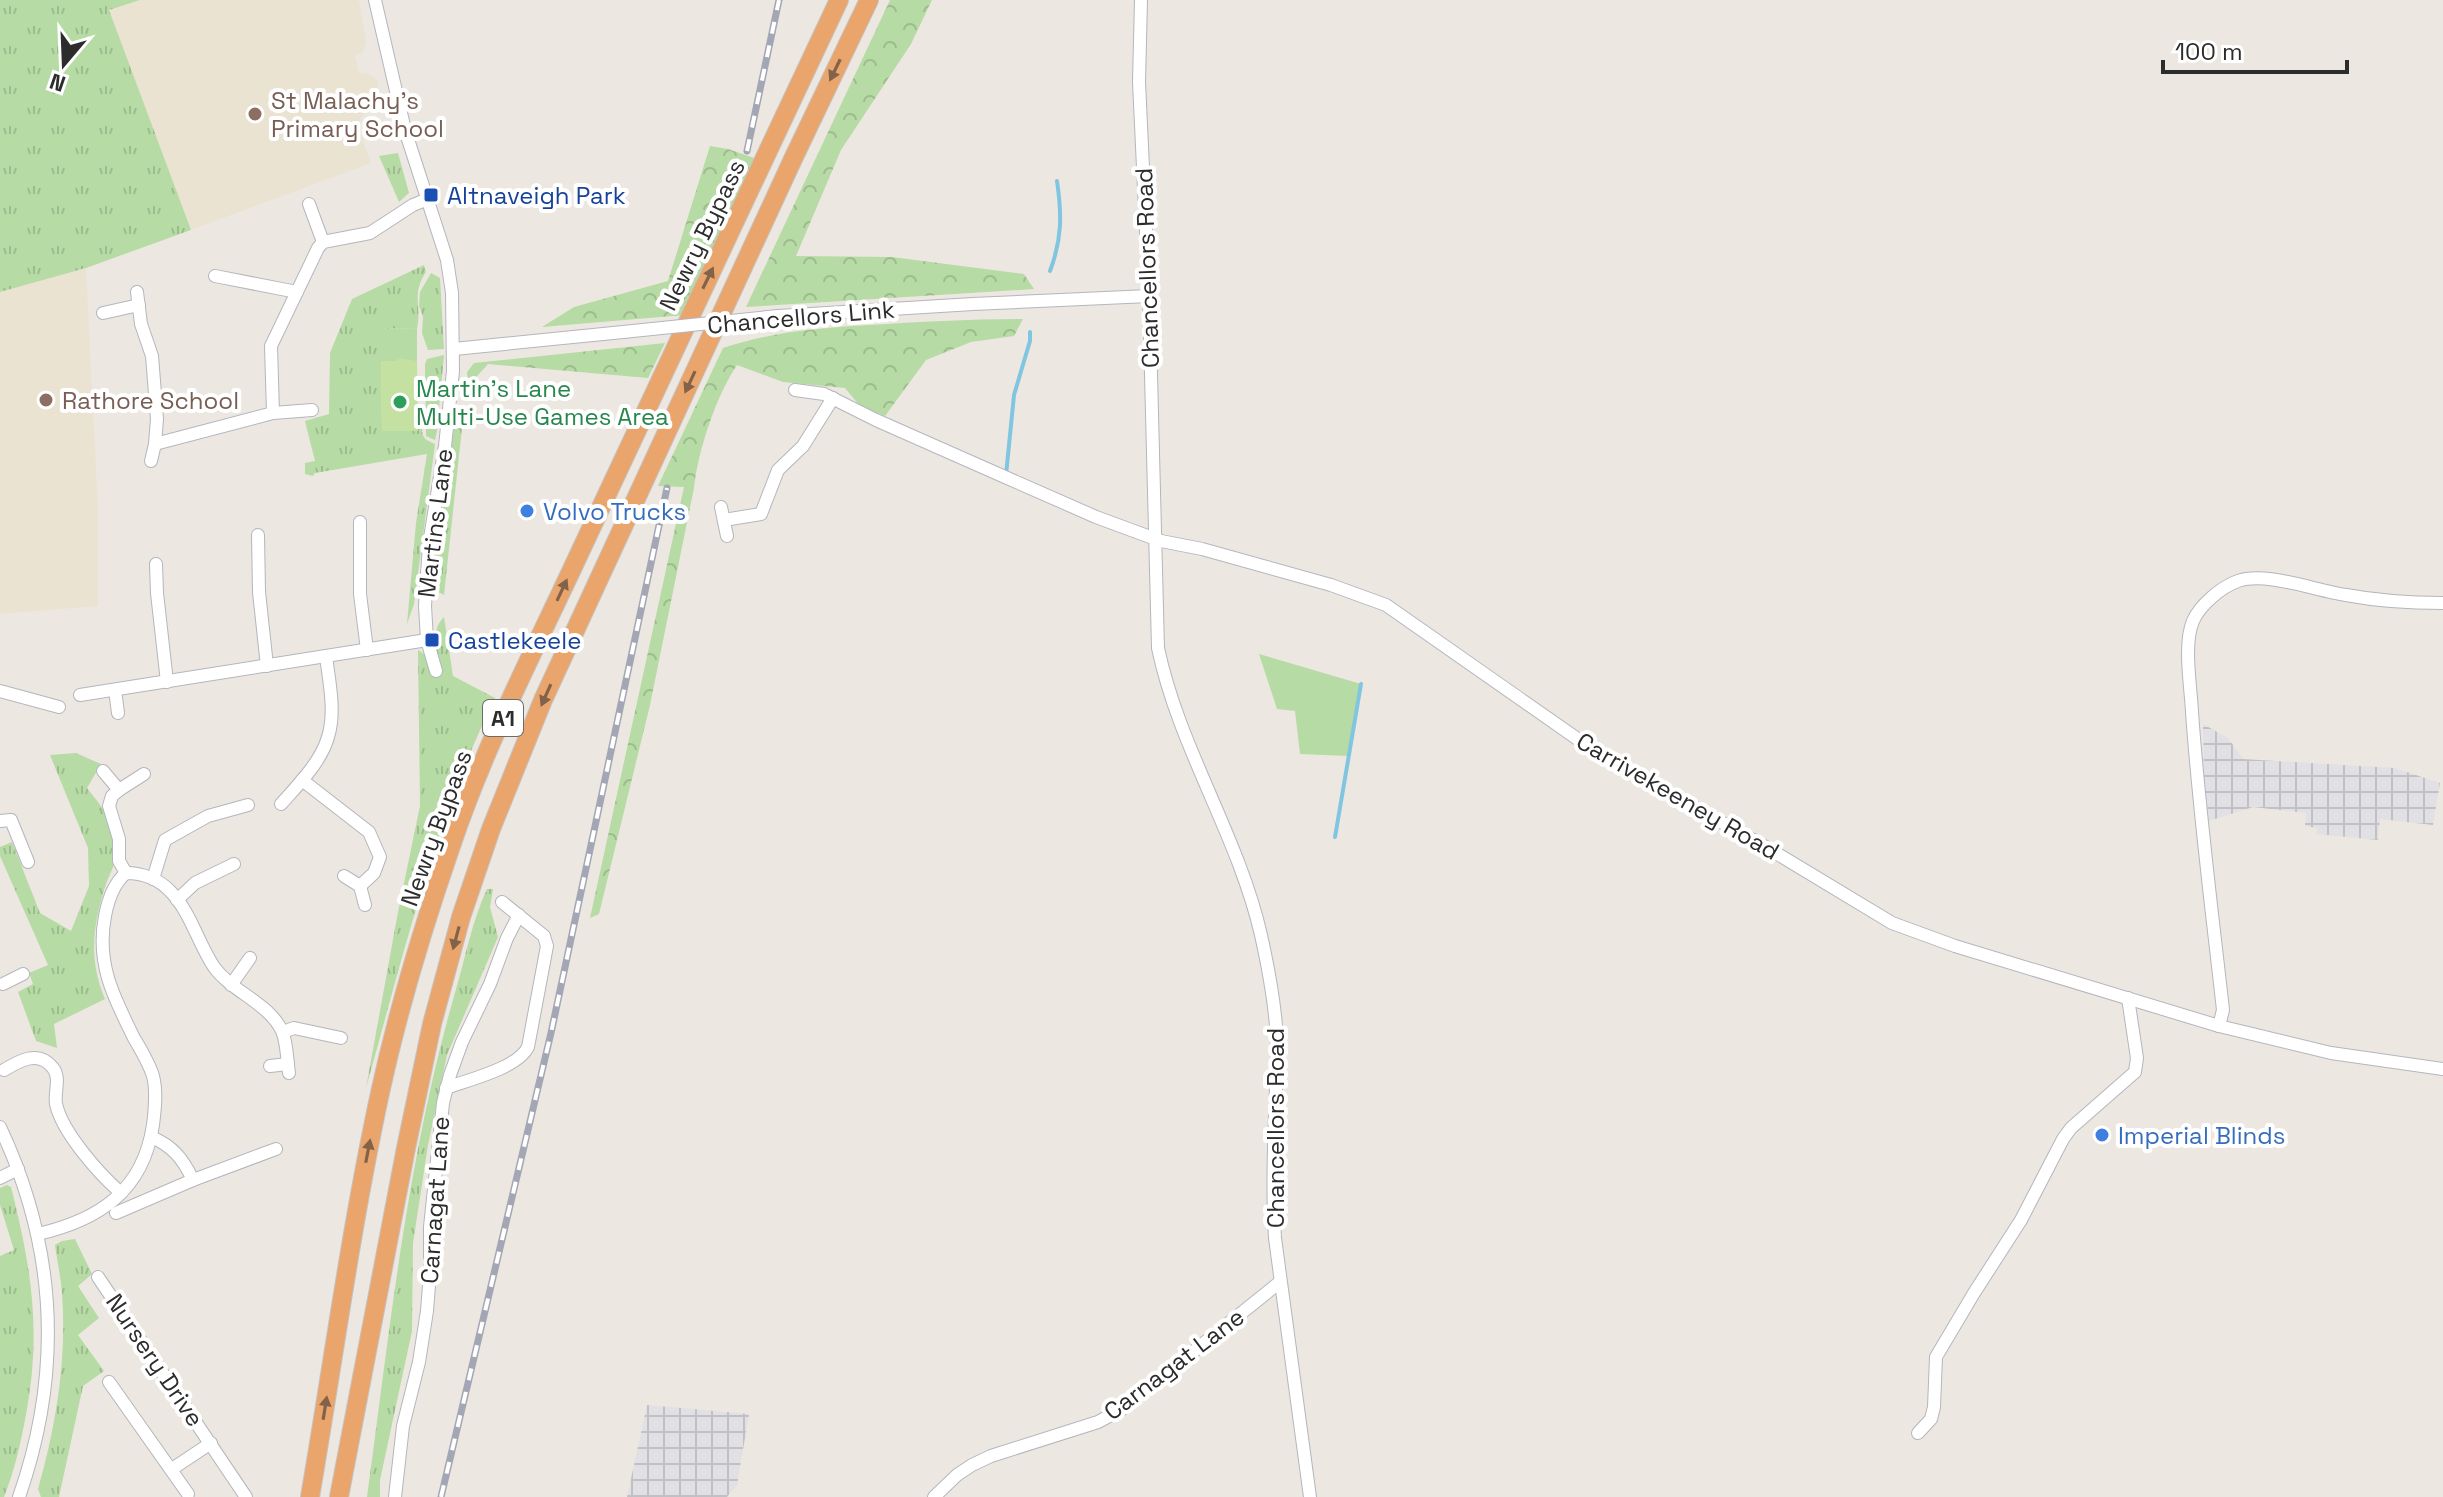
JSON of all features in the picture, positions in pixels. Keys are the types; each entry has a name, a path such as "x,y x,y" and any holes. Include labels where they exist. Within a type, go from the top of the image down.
{"highway":[{"name":"Newry Bypass","path":"310,1493 380,1090 400,1010 452,843 513,695 839,0"},
{"name":"Newry Bypass","path":"339,1497 432,1024 461,917 491,829 543,700 869,0"},
{"path":"352,1497 353,1419"}],"street":[{"name":"Martins Lane","path":"375,0 405,130 447,260 452,293 454,349 445,446 429,544 425,606 427,640 436,671"},
{"name":"Chancellors Road","path":"1141,0 1139,82 1149,296 1156,629 1169,696 1226,830 1250,895 1261,936 1275,1015 1277,1048 1272,1197 1280,1282 1310,1497"},
{"path":"323,242 370,233 413,205 428,199"},
{"path":"273,413 271,346 323,242 309,204"},
{"path":"215,276 297,292"},
{"name":"Chancellors Link","path":"454,349 778,316 1149,296"},
{"path":"103,313 138,299 141,324 152,356 157,419 151,461"},
{"path":"795,390 824,394 1083,511 1154,537"},
{"path":"727,536 723,514 761,514 778,470 803,446 833,398"},
{"path":"155,444 273,413 312,410"},
{"path":"360,522 360,594 367,650"},
{"path":"258,535 259,592 267,666"},
{"name":"Carrivekeeney Road","path":"1154,537 1331,585 1386,605 1599,754 1766,847 1892,923 1955,946 2219,1026 2331,1053 2443,1069"},
{"path":"156,564 167,682"},
{"path":"2219,1026 2223,1010 2198,790 2191,698 2190,641 2193,621 2223,589 2238,581 2251,579 2388,601 2443,603"},
{"path":"80,695 427,640"},
{"path":"281,804 302,780 327,741 331,727 326,656"},
{"path":"115,690 118,713"},
{"path":"0,691 59,707"},
{"path":"103,771 119,790"},
{"path":"126,873 119,861 119,839 109,806 112,796 144,774"},
{"path":"302,780 369,832 380,857 374,873 360,886"},
{"path":"153,879 165,840 208,816 248,805"},
{"path":"0,821 11,820 28,862"},
{"path":"177,900 195,883 234,864"},
{"path":"38,1234 84,1220 121,1193 133,1180 151,1137 155,1107 154,1078 120,1007 102,960 101,936 107,906 117,881 126,873 139,873 169,889 214,967 231,985 274,1019 283,1032 288,1069 270,1066"},
{"path":"344,876 360,886 365,905"},
{"path":"446,1088 510,1063 525,1053 528,1047 547,946 544,936 502,902"},
{"name":"Carnagat Lane","path":"395,1497 403,1426 419,1362 427,1311 432,1196 446,1088 462,1042 519,915"},
{"path":"231,985 250,958"},
{"path":"9,997 1,982 23,974"},
{"path":"1918,1433 1931,1419 1934,1407 1936,1357 2021,1220 2063,1139 2071,1128 2135,1072 2137,1058 2128,998"},
{"path":"283,1032 294,1028 341,1038"},
{"path":"4,1070 21,1059 36,1057 55,1070 56,1104 67,1126 99,1173 121,1193"},
{"path":"0,1127 18,1169 38,1234 49,1318 47,1374 41,1417 19,1497"},
{"path":"151,1137 166,1143 182,1159 193,1180"},
{"path":"116,1213 276,1149"},
{"path":"0,1178 18,1169"},
{"name":"Nursery Drive","path":"98,1277 246,1497"},
{"name":"Carnagat Lane","path":"934,1497 957,1475 991,1456 1098,1422 1122,1409 1280,1282"},
{"name":"Nursery Drive","path":"109,1382 188,1494"},
{"name":"Nursery Drive","path":"172,1469 211,1443"}],"shaded area":[{"name":"St Malachy's Primary School","path":"140,0 359,0 366,41 363,52 355,56 359,73 369,74 377,80 379,93 360,119 361,136 371,163 191,230 108,10"},
{"name":"Rathore School","path":"86,268 98,509 98,606 0,614 0,292"},
{"path":"2203,724 2228,738 2243,759 2395,768 2440,783 2433,825 2380,819 2378,840 2316,834 2317,828 2305,826 2306,813 2253,807 2209,821 2204,783"},
{"path":"647,1405 749,1414 737,1485 727,1497 627,1497"}],"green space":[{"path":"0,0 140,0 109,10 191,230 86,268 0,292"},
{"path":"890,0 932,0 911,44 841,150 796,256 892,257 1024,274 1034,289 746,307"},
{"path":"710,146 754,158 684,315 542,327 574,307 668,281"},
{"path":"398,153 409,193 399,202 379,156"},
{"path":"424,265 426,272 418,294 417,328 381,329 382,431 422,428 425,439 435,444 414,604 407,624 416,523 427,454 315,473 313,476 305,474 305,463 315,461 305,421 329,414 330,353 352,299"},
{"path":"431,273 440,278 444,349 428,350 422,333 420,292"},
{"path":"1023,319 1014,336 971,342 926,360 885,416 860,406 845,388 783,382 737,365 715,408 704,441 650,705 599,914 590,918 684,487 658,486 723,348 777,334 813,329"},
{"path":"417,328 417,361 381,361 381,329"},
{"path":"665,343 648,378 488,364 468,386 467,372 474,363"},
{"path":"444,355 435,440 426,436 425,364 427,359"},
{"name":"Martin's Lane Multi-Use Games Area","path":"397,358 417,361 418,431 382,431 381,361 397,361"},
{"path":"454,428 462,428 444,595 435,590 433,577"},
{"path":"444,617 453,676 495,698 438,841 366,1088 420,806 418,650 424,654 433,674 442,675 435,637"},
{"path":"1259,654 1361,684 1349,756 1300,754 1295,711 1277,709"},
{"path":"76,753 101,764 87,788 111,823 118,848 95,927 94,956 105,999 54,1024 57,1048 36,1041 18,992 33,984 29,973 48,965 0,856 0,847 12,842 40,913 71,931 89,886 88,848 50,755"},
{"path":"487,889 493,889 490,907 498,937 447,1055 428,1145 413,1243 412,1331 380,1480 380,1497 367,1497 392,1307 424,1118 469,940"},
{"path":"11,1187 24,1247 34,1330 23,1430 8,1488 4,1497 0,1497 0,1256 14,1250 0,1205 0,1188"},
{"path":"75,1239 92,1274 78,1286 99,1318 78,1335 104,1371 83,1386 59,1497 41,1497 38,1489 55,1417 63,1343 61,1288 55,1245"}],"waterway":[{"path":"1050,271 1060,227 1057,181"},
{"path":"1006,475 1014,395 1030,332"},
{"path":"1335,837 1361,684"}],"railway":[{"path":"747,151 779,0"},
{"path":"441,1497 551,1033 667,488"}],"place":[{"name":"St Malachy's Primary School","path":"255,114"},
{"name":"Altnaveigh Park","path":"431,195"},
{"name":"Rathore School","path":"46,400"},
{"name":"Martin's Lane Multi-Use Games Area","path":"400,402"},
{"name":"Volvo Trucks","path":"527,511"},
{"name":"Castlekeele","path":"432,640"},
{"name":"Imperial Blinds","path":"2102,1135"}]}
